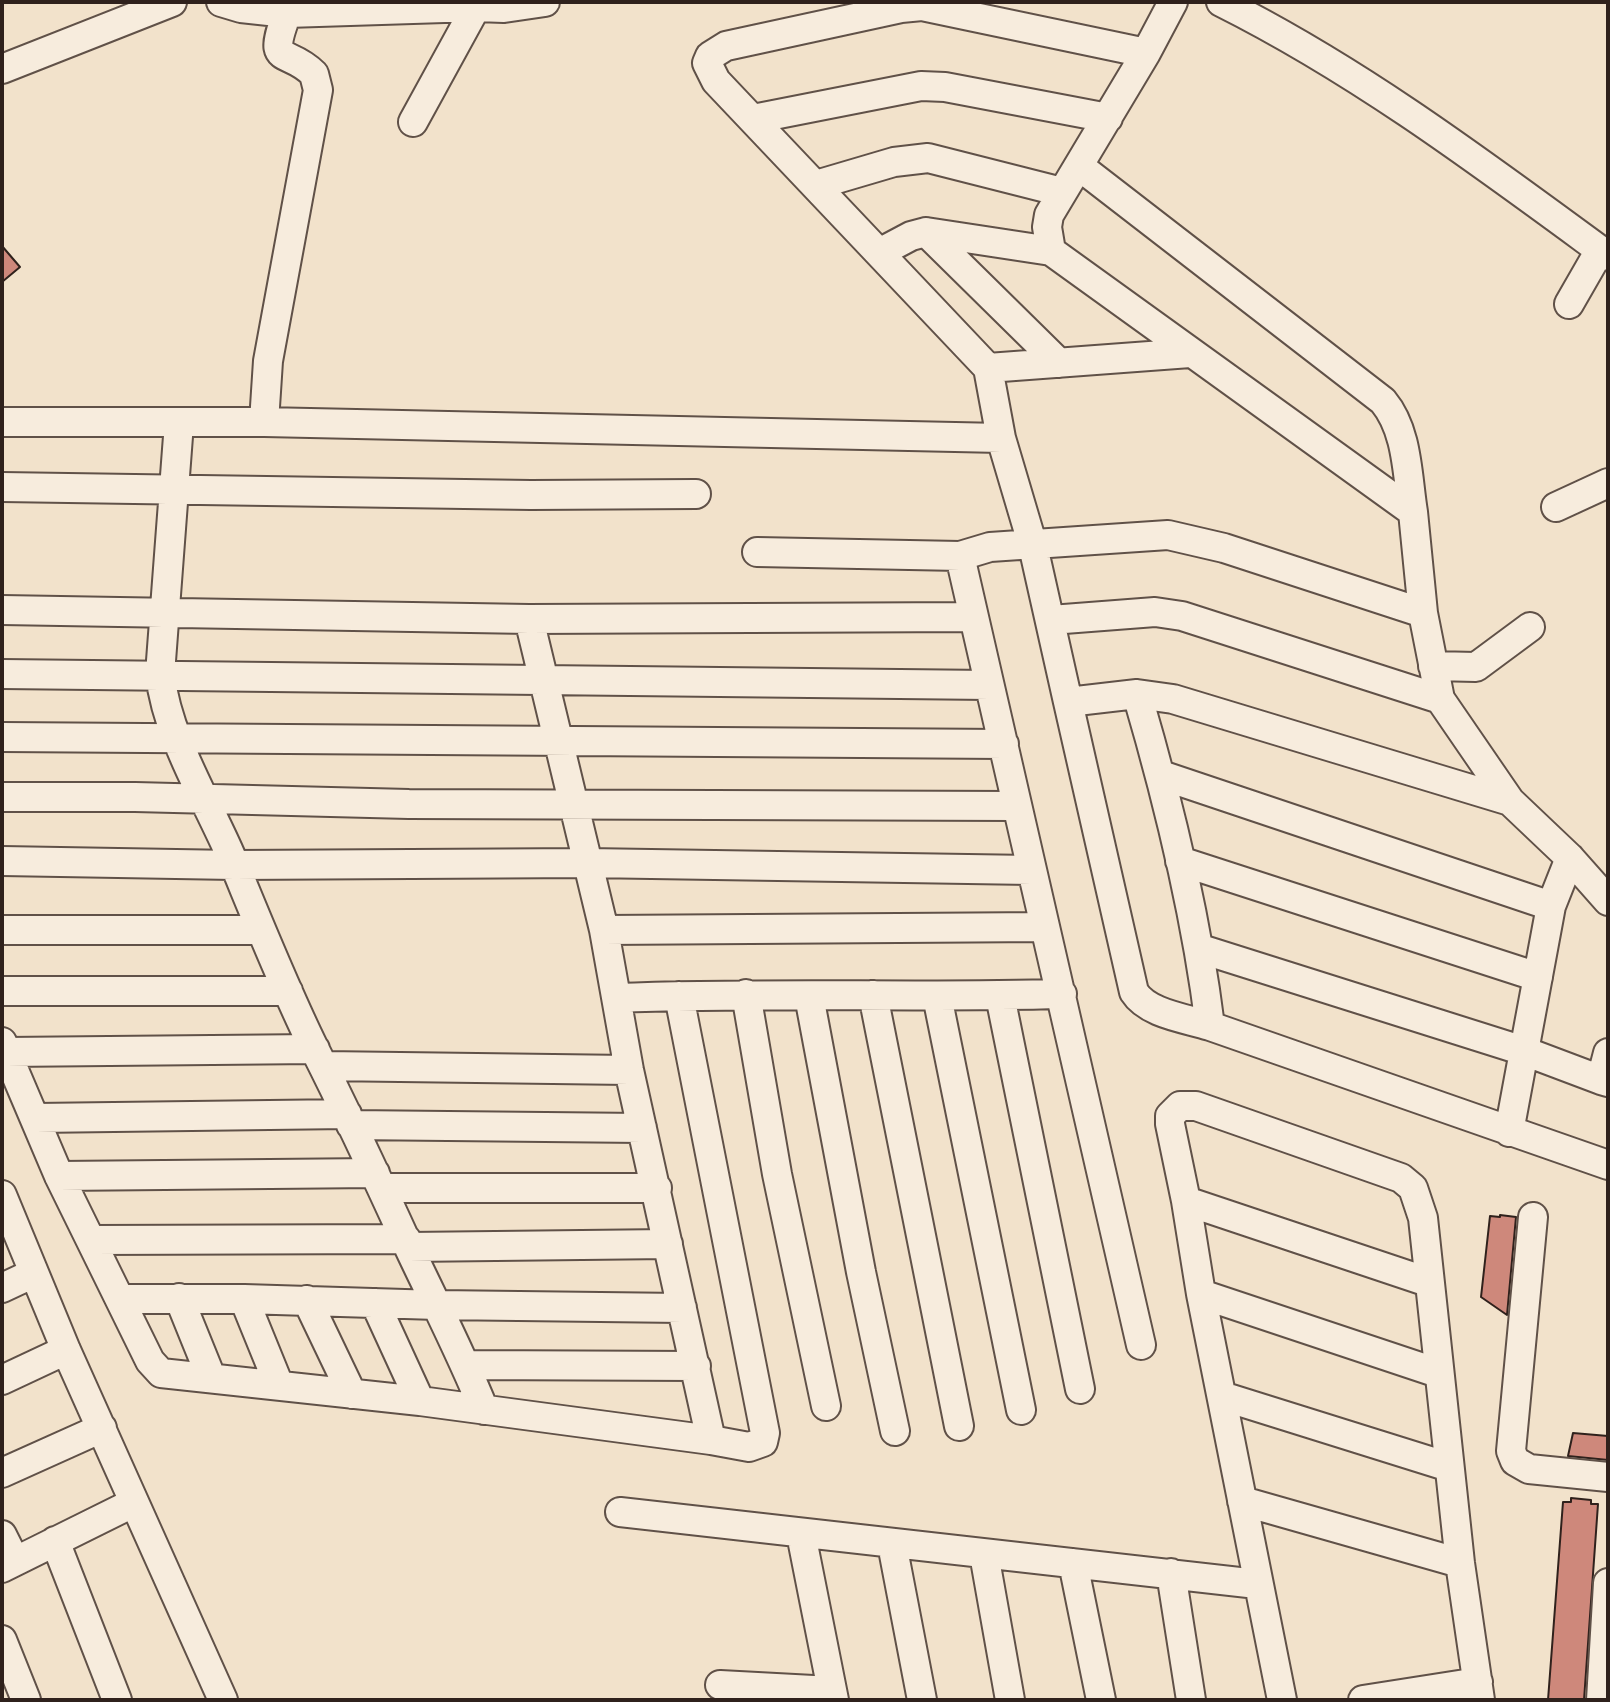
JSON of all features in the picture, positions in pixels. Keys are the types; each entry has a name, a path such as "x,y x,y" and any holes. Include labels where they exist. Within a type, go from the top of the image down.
{"street":[{"path":"2,69 172,2"},
{"path":"221,2 241,8 287,13 504,8 545,2"},
{"path":"1051,251 1047,227 1049,215 1173,2"},
{"path":"1221,2 1268,26 1381,94 1604,253 1569,304"},
{"path":"1146,53 922,6 726,46 716,51 707,63 710,73 988,368 1001,438 1033,546 1134,992 1140,1002 1608,1165"},
{"path":"413,122 476,7"},
{"path":"264,422 268,361 318,90 314,74 283,56 278,49 277,39 287,13"},
{"path":"753,119 921,86 945,87 1108,118"},
{"path":"816,185 894,162 928,158 958,163 1062,192"},
{"path":"1079,166 1392,411 1401,434 1423,613 1440,699 1510,801 1570,858 1608,901"},
{"path":"879,253 911,236 926,232 1051,251 1413,512"},
{"path":"926,232 1059,363"},
{"path":"988,368 1190,353"},
{"path":"2,422 264,422 1001,438"},
{"path":"179,423 160,674 177,739 207,800 288,991 466,1365 484,1410"},
{"path":"1556,507 1608,483"},
{"path":"2,487 531,495 696,494"},
{"path":"757,552 960,556 990,547 1168,535 1224,548 1423,613"},
{"path":"960,556 1141,1345"},
{"path":"2,610 529,619 972,617"},
{"path":"1051,620 1155,612 1182,616 1440,699"},
{"path":"529,619 604,930 629,1070 711,1440"},
{"path":"1433,666 1476,667 1530,627"},
{"path":"2,674 989,685"},
{"path":"1068,702 1137,694 1173,699 1510,801"},
{"path":"1137,694 1161,775 1201,949 1210,1026"},
{"path":"2,737 1004,744"},
{"path":"1161,775 1551,906"},
{"path":"2,797 1016,806"},
{"path":"1509,1132 1551,906 1570,858"},
{"path":"2,861 234,865 588,863 1031,870"},
{"path":"1180,861 1538,977"},
{"path":"604,930 1045,927"},
{"path":"2,930 261,930"},
{"path":"1201,949 1524,1051 1604,1081 1608,1053"},
{"path":"2,991 288,991"},
{"path":"617,998 746,994 1062,994"},
{"path":"746,994 777,1174 826,1406"},
{"path":"873,995 959,1426"},
{"path":"629,1070 4,1047 59,1176 150,1361 161,1373 420,1401 749,1447 763,1442 765,1433 679,996"},
{"path":"809,996 861,1272 895,1431"},
{"path":"937,996 1021,1410"},
{"path":"1000,996 1080,1389"},
{"path":"1282,1700 1201,1294 1170,1116 1180,1106 1196,1106 1401,1178 1413,1188 1418,1200 1423,1218 1460,1563 1479,1691 1363,1700"},
{"path":"36,1118 349,1120 642,1128"},
{"path":"59,1176 379,1180 657,1188"},
{"path":"2,1195 66,1350 223,1700"},
{"path":"1186,1201 1428,1282"},
{"path":"1533,1217 1511,1451 1515,1461 1529,1469 1608,1477"},
{"path":"91,1240 668,1244"},
{"path":"2,1288 34,1273"},
{"path":"1201,1294 1438,1373"},
{"path":"179,1298 211,1377"},
{"path":"121,1299 682,1308"},
{"path":"244,1299 279,1385"},
{"path":"307,1300 352,1394"},
{"path":"375,1303 420,1401"},
{"path":"2,1380 66,1350"},
{"path":"466,1365 696,1366"},
{"path":"1222,1396 1449,1467"},
{"path":"2,1473 102,1428"},
{"path":"1242,1501 1460,1563"},
{"path":"2,1535 8,1565 133,1503"},
{"path":"620,1512 1257,1584"},
{"path":"720,1685 833,1696 801,1534"},
{"path":"55,1541 117,1700"},
{"path":"892,1544 922,1700"},
{"path":"984,1554 1010,1700"},
{"path":"1073,1563 1101,1700"},
{"path":"1171,1573 1191,1700"},
{"path":"1601,1700 1608,1583"},
{"path":"2,1640 26,1700"}],"building":[{"path":"2,246 20,267 2,282"},
{"path":"1490,1216 1516,1217 1507,1315 1481,1297"},
{"path":"1573,1433 1608,1436 1608,1460 1568,1456"},
{"path":"1571,1498 1598,1504 1584,1700 1548,1700 1563,1502 1571,1502"}]}
